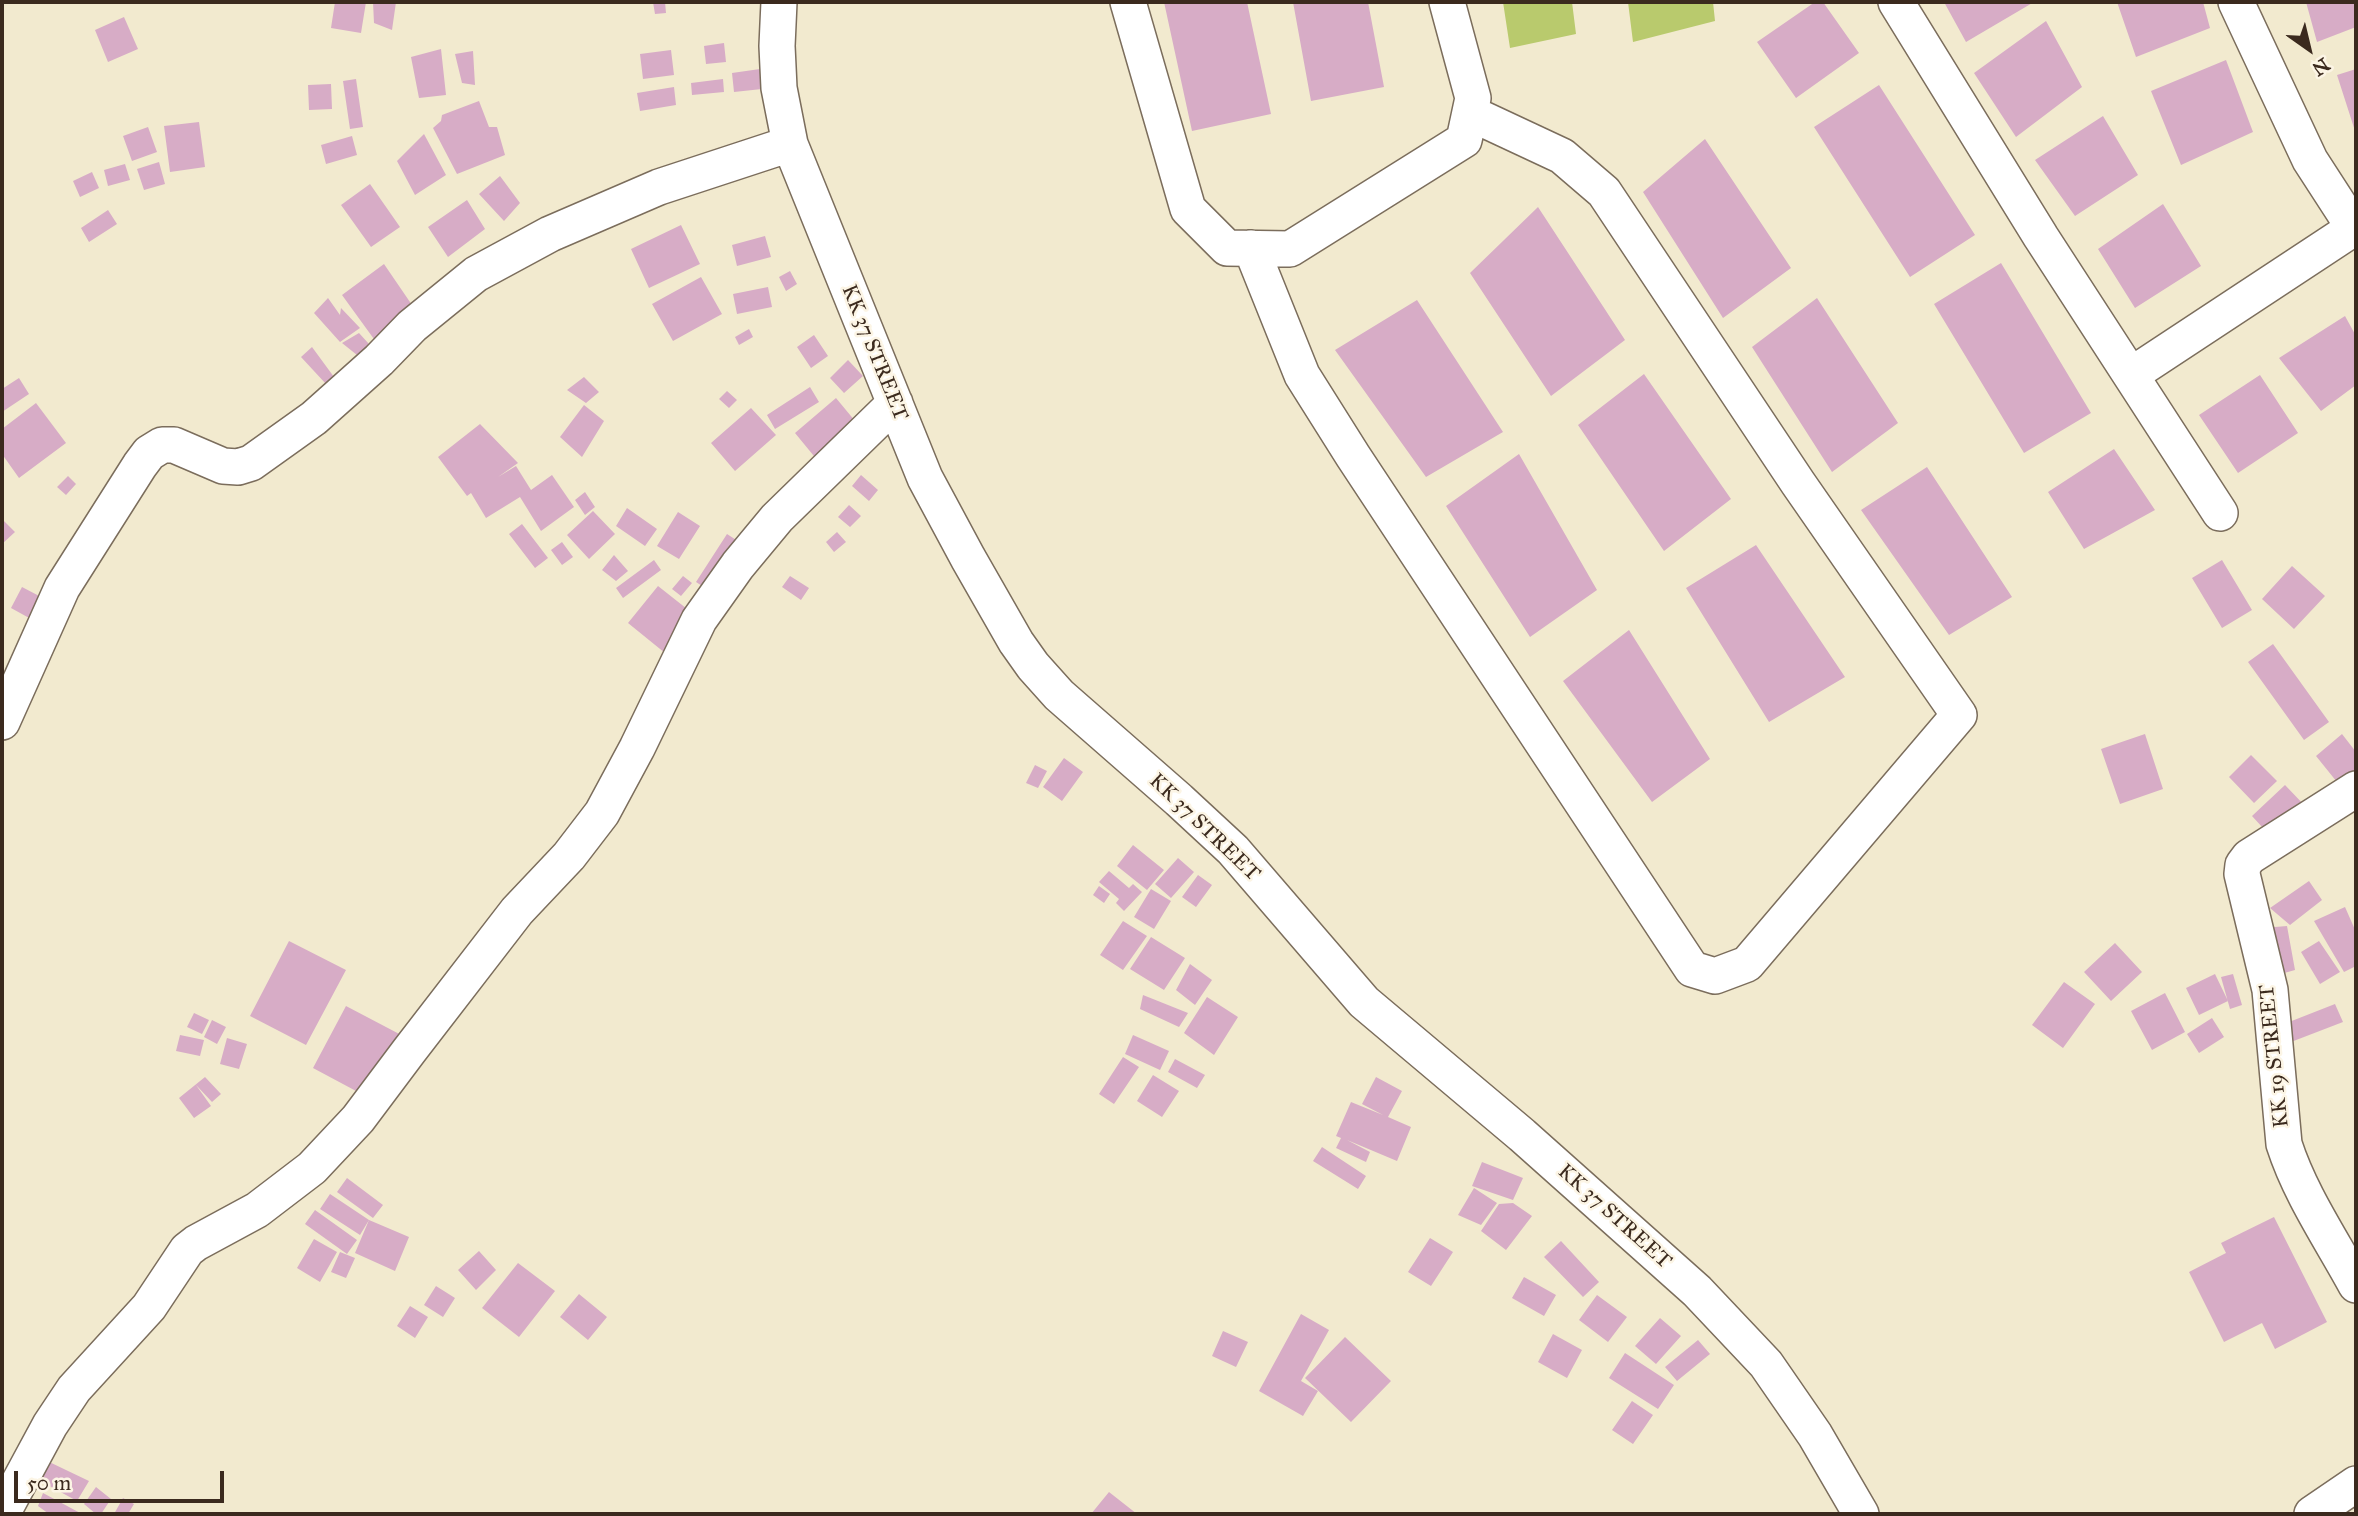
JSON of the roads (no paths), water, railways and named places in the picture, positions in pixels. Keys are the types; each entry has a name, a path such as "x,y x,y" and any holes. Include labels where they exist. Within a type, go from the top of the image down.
{"street":[{"name":"KK 37 STREET","path":"779,2 779,88 790,144 925,478 1016,642 1033,666 1059,695 1233,850 1364,1002 1522,1135 1697,1291 1766,1364 1815,1435 1861,1514"},
{"path":"1128,2 1188,209 1227,248 1290,249 1464,140 1473,98 1447,2"},
{"path":"1896,2 2041,237 2220,513"},
{"path":"2131,375 2355,230 2310,160 2236,2"},
{"path":"1251,248 1303,375 1353,456 1692,968 1715,976 1747,964 1959,715 1798,483 1604,192 1562,156 1470,113"},
{"path":"2,722 62,588 149,453 162,445 174,445 223,466 237,467 251,463 314,418 379,360 412,326 476,274 550,234 659,187 790,144"},
{"path":"2,1514 50,1425 74,1389 149,1307 187,1250 268,1202 312,1168 358,1119 517,911 569,856 602,813 699,620 738,565 777,519 895,403"},
{"name":"KK 19 STREET","path":"2356,789 2249,858 2243,865 2242,874 2270,990 2284,1144 2303,1190 2356,1285"},
{"path":"2312,1514 2356,1484"}]}
